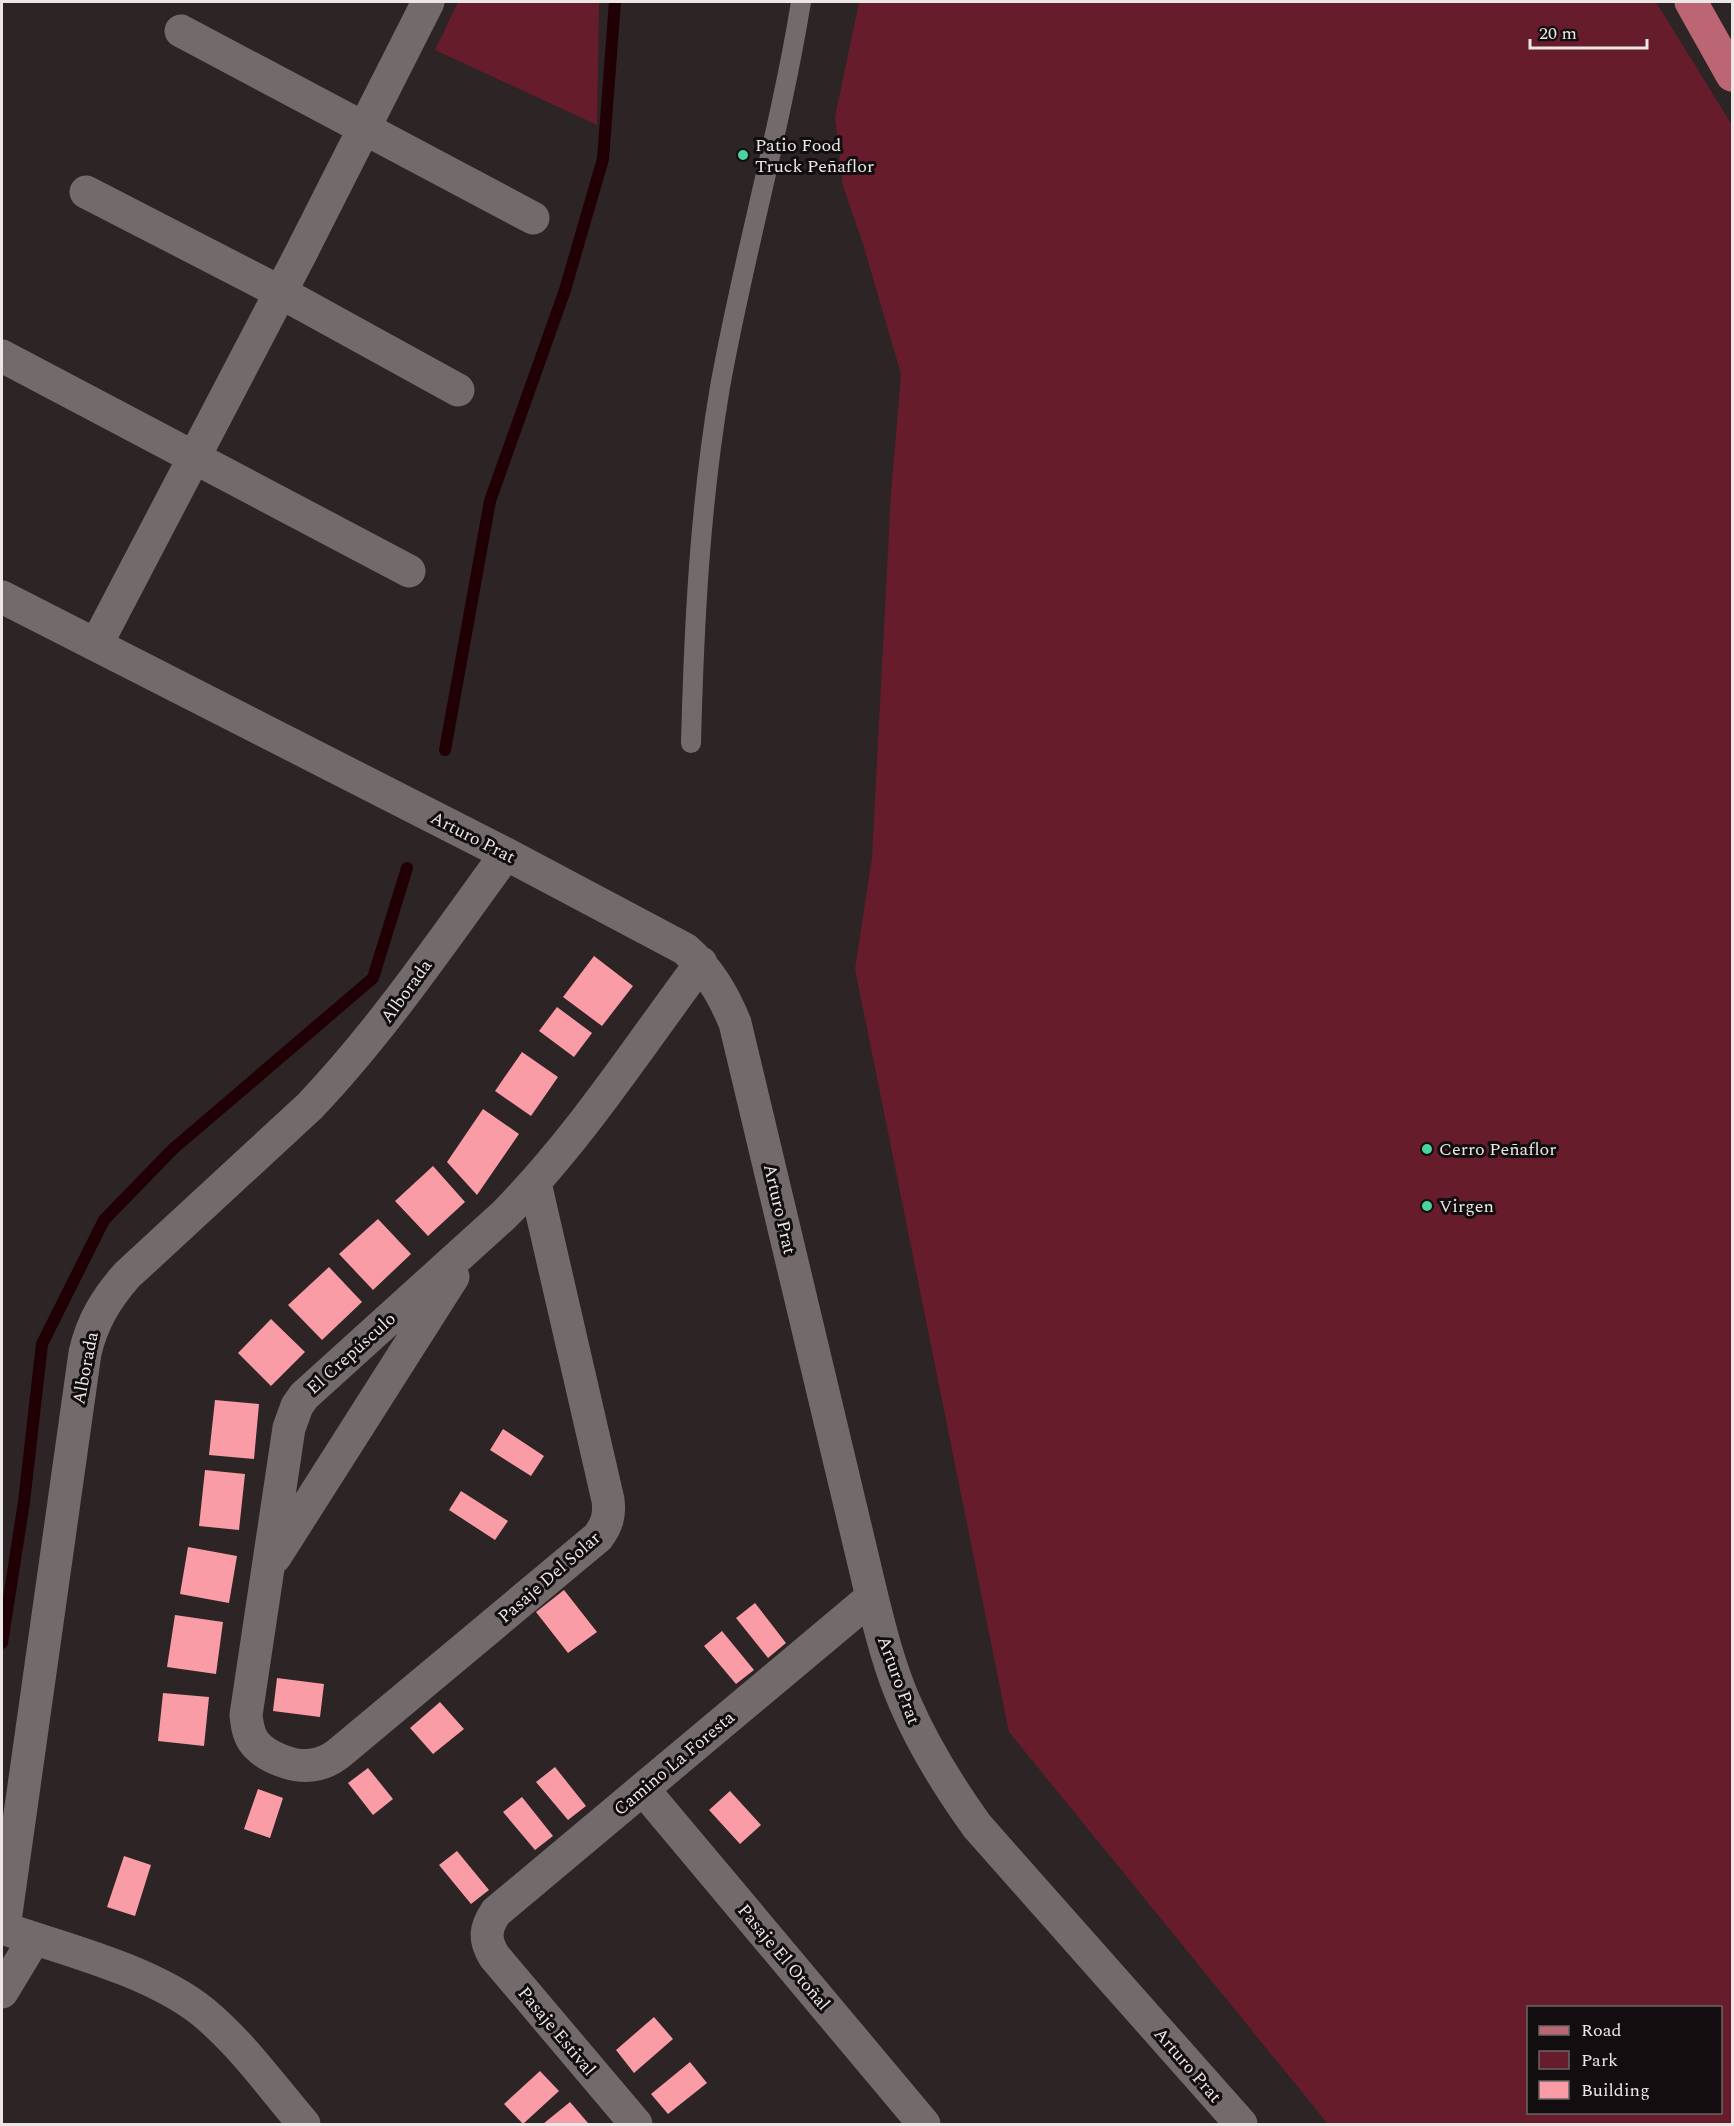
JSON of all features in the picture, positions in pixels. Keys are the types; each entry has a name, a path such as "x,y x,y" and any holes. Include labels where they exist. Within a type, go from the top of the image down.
{"main road":[{"path":"1691,2 1732,75"}],"street":[{"path":"96,645 428,2"},
{"path":"181,31 533,218"},
{"path":"86,192 280,292 458,390"},
{"path":"2,356 409,571"},
{"name":"Arturo Prat","path":"2,597 506,854 685,949 701,963 726,1000 735,1023 872,1597 888,1658 904,1703 950,1788 977,1826 1241,2124"},
{"name":"Alborada","path":"3,1928 85,1353 90,1332 111,1292 127,1275 333,1082 375,1033 506,854"},
{"name":"El Crepúsculo","path":"296,1765 265,1753 252,1740 248,1728 247,1703 289,1428 297,1406 304,1396 477,1240 536,1183 576,1134 701,963"},
{"name":"Pasaje Del Solar","path":"296,1765 326,1762 338,1754 598,1537 607,1521 608,1500 536,1183"},
{"name":"El Crepúsculo","path":"268,1568 477,1240"},
{"name":"Camino La Foresta","path":"486,1935 489,1922 496,1912 872,1597"},
{"name":"Pasaje El Otoñal","path":"643,1789 924,2124"},
{"path":"3,1928 126,1971 172,1991 202,2011 226,2032 304,2124"},
{"name":"Pasaje Estival","path":"486,1935 488,1946 494,1956 636,2124"},
{"path":"2,1992 34,1939"}],"lane":[{"path":"691,743 698,572 720,388 738,292 771,155 801,2"}],"green space":[{"path":"458,2 599,2 597,125 435,50"},
{"path":"859,2 1656,2 1732,125 1732,2124 1328,2124 1009,1732 855,969 872,857 891,493 901,374 863,244 843,186 835,117"}],"building":[{"path":"594,956 633,986 602,1026 563,997"},
{"path":"557,1007 592,1033 574,1057 539,1031"},
{"path":"522,1052 558,1077 531,1116 495,1091"},
{"path":"483,1109 519,1134 477,1195 447,1162"},
{"path":"433,1166 465,1202 428,1236 395,1201"},
{"path":"378,1219 411,1254 373,1290 339,1254"},
{"path":"329,1267 362,1302 322,1340 288,1305"},
{"path":"271,1319 305,1352 271,1386 238,1353"},
{"path":"215,1400 259,1404 254,1459 209,1455"},
{"path":"503,1429 544,1456 531,1476 490,1450"},
{"path":"205,1470 245,1474 239,1530 199,1526"},
{"path":"461,1491 508,1521 495,1540 449,1510"},
{"path":"188,1547 237,1556 229,1603 180,1594"},
{"path":"564,1590 597,1632 568,1653 536,1612"},
{"path":"755,1603 786,1643 768,1658 736,1618"},
{"path":"175,1615 223,1622 216,1674 167,1667"},
{"path":"722,1631 754,1670 736,1684 704,1646"},
{"path":"277,1678 324,1684 320,1717 273,1711"},
{"path":"163,1693 209,1697 204,1746 158,1741"},
{"path":"440,1702 464,1729 433,1754 410,1728"},
{"path":"555,1767 586,1806 568,1820 536,1782"},
{"path":"368,1768 393,1799 373,1815 348,1783"},
{"path":"258,1789 283,1798 270,1838 244,1829"},
{"path":"730,1791 761,1825 740,1844 709,1810"},
{"path":"522,1797 553,1836 535,1850 503,1812"},
{"path":"457,1851 489,1890 471,1904 439,1865"},
{"path":"124,1856 151,1865 135,1916 107,1907"},
{"path":"654,2017 673,2039 634,2073 616,2050"},
{"path":"690,2062 707,2083 668,2114 651,2094"},
{"path":"540,2071 559,2091 523,2124 504,2104"},
{"path":"570,2102 588,2123 543,2124"}],"waterway":[{"path":"445,750 490,501 565,290 603,159 615,2"},
{"path":"2,1643 24,1502 42,1344 104,1220 173,1149 373,978 407,868"}],"place":[{"name":"Patio Food Truck Peñaflor","path":"743,155"},
{"name":"Cerro Peñaflor","path":"1427,1149"},
{"name":"Virgen","path":"1427,1206"}]}
